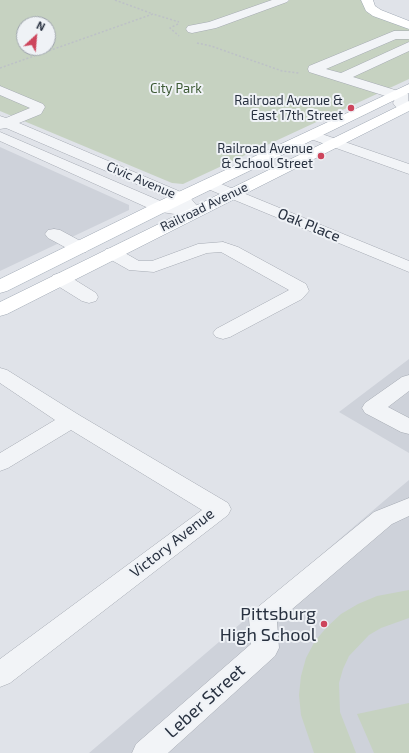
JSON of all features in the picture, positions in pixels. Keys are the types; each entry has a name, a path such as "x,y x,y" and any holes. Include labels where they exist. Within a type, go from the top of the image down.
{"main road":[{"path":"366,0 370,8 377,13 409,25"},
{"path":"385,2 393,9 409,15"},
{"name":"Railroad Avenue","path":"0,287 210,184 313,135 405,94"},
{"name":"Railroad Avenue","path":"0,310 334,142 405,94"}],"street":[{"path":"192,29 212,25 284,0"},
{"path":"405,94 341,78 314,69 394,35 409,35"},
{"path":"341,78 409,46"},
{"path":"357,71 405,94"},
{"path":"0,90 38,107 36,110 2,126"},
{"name":"Civic Avenue","path":"2,126 34,151 161,208 194,212"},
{"name":"Civic Avenue","path":"2,126 182,198 194,212"},
{"path":"313,135 409,169"},
{"path":"14,159 34,151"},
{"path":"52,177 73,168"},
{"name":"Oak Place","path":"210,184 409,267"},
{"path":"54,234 80,248"},
{"path":"112,253 135,266 154,267 204,248 223,247 299,288 300,291 295,295 223,333"},
{"path":"60,279 89,297"},
{"name":"Victory Avenue","path":"0,374 71,420 219,509 0,675"},
{"path":"409,381 373,408 409,427"},
{"path":"0,463 71,420"},
{"name":"Leber Street","path":"147,753 264,648 263,618 383,518 409,506"}],"path":[{"path":"115,0 181,23 170,28 181,37"},
{"path":"0,68 153,14"},
{"path":"193,42 211,46 282,71 304,74"}],"shaded area":[{"path":"0,147 129,205 129,210 0,271"},
{"path":"409,359 409,453 339,412"},
{"name":"Pittsburg High School","path":"409,480 409,753 89,753 391,495"}],"green space":[{"name":"City Park","path":"0,0 362,0 409,28 409,79 183,184 172,183 0,111"},
{"path":"409,590 409,618 381,628 369,635 349,656 343,669 339,683 340,712 356,753 314,753 301,715 299,695 301,676 306,658 315,641 341,614 358,604 377,596"},
{"path":"409,703 409,753 374,753 357,714"}],"place":[{"name":"Railroad Avenue & East 17th Street","path":"351,108"},
{"name":"Railroad Avenue & School Street","path":"321,156"},
{"name":"Pittsburg High School","path":"324,624"}]}
